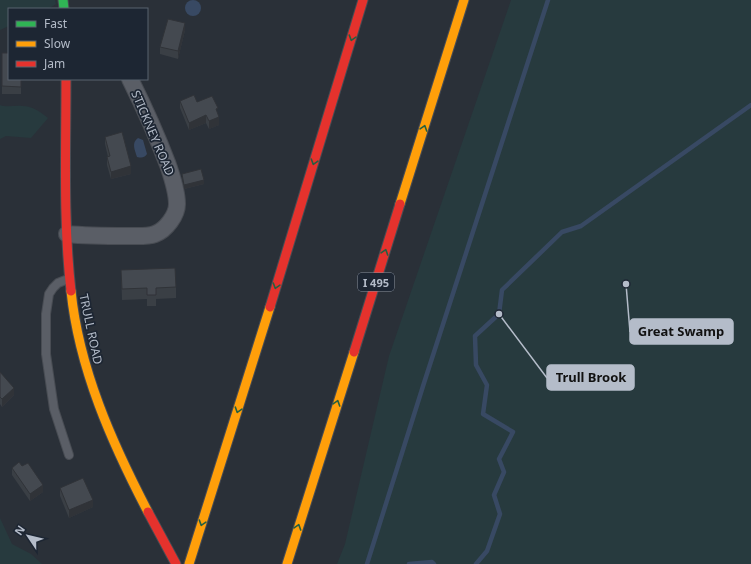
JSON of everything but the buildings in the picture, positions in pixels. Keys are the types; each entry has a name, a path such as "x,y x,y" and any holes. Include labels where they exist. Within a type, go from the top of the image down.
{"main road":[{"path":"189,564 266,321 363,0"},
{"name":"I 495","path":"287,564 464,0"},
{"name":"TRULL ROAD","path":"66,80 67,234 69,278 78,334 98,404 118,452 176,564"}],"street":[{"name":"STICKNEY ROAD","path":"67,234 106,236 156,234 170,222 177,209 174,185 162,150 130,80"}],"lane":[{"path":"69,278 58,283 49,294 46,314 46,354 54,409 69,455"}],"green space":[{"path":"0,0 55,0 56,4 50,8 8,8 8,26 0,30"},
{"path":"511,0 751,0 751,564 337,564 345,544 389,356"},
{"path":"0,105 30,107 48,118 31,138 6,136 0,139"},
{"path":"0,518 12,544 31,554 42,564 0,564"}],"water":[{"path":"190,0 196,0 201,5 199,14 196,16 190,16 185,11 185,5"},
{"path":"138,138 143,140 147,154 140,158 137,157 134,144"}],"waterway":[{"path":"367,564 548,0"},
{"path":"476,564 487,551 500,514 494,495 504,472 499,459 513,432 483,414 487,385 476,365 475,336 499,314 502,290 562,232 581,226 751,105"},
{"path":"409,564 432,562 434,564"}],"traffic: fast":[{"path":"63,0 64,8"}],"traffic: slow":[{"path":"400,204 464,0"},
{"path":"71,291 81,349 89,377 110,432 148,512"},
{"path":"189,564 270,307"},
{"path":"287,564 354,352"}],"traffic: jam":[{"path":"270,307 363,0"},
{"path":"66,80 66,212 68,265 71,291"},
{"path":"354,352 400,204"},
{"path":"148,512 176,564"}],"place":[{"name":"Great Swamp","path":"626,284"},
{"name":"Trull Brook","path":"499,314"}]}
